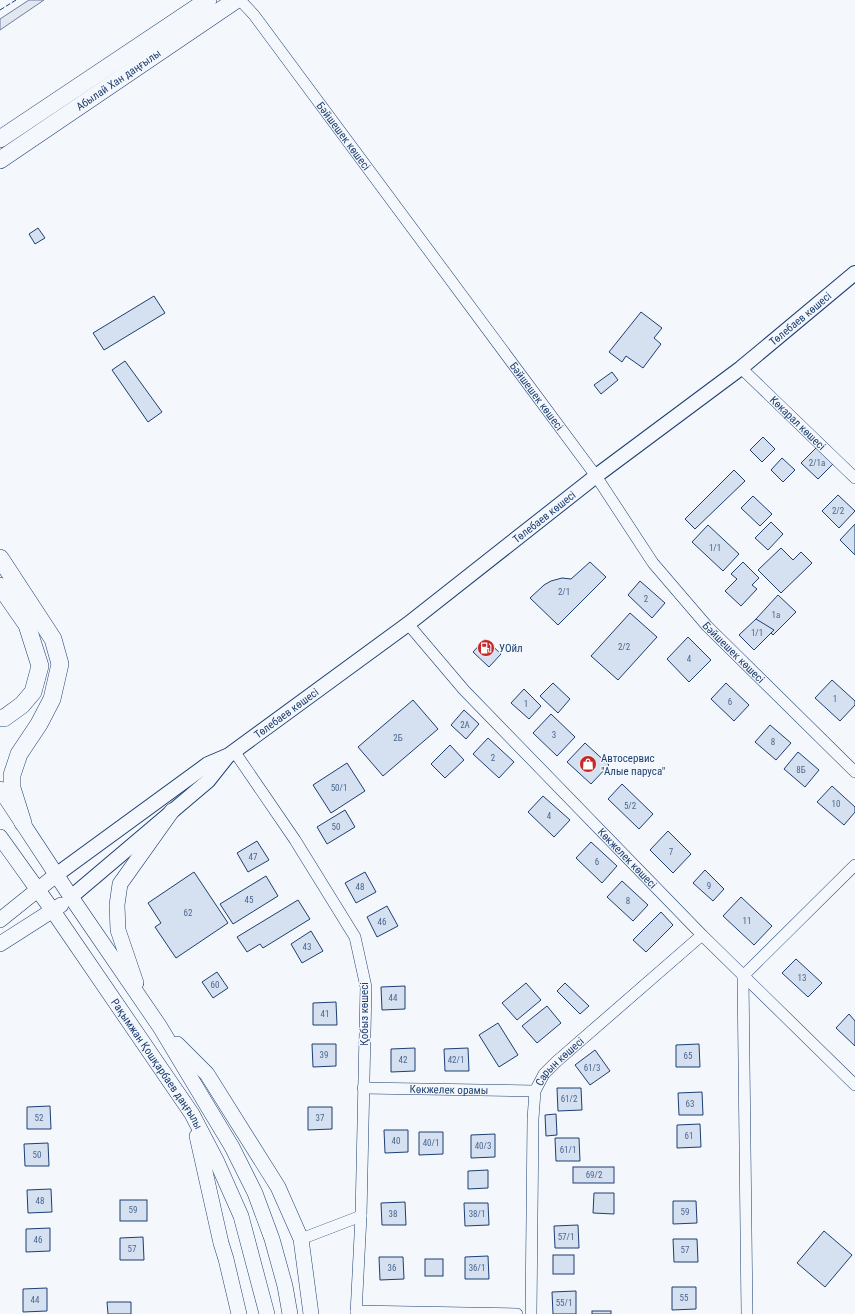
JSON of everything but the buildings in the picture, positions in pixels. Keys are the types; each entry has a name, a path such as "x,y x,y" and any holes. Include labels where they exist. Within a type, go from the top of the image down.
{"main road":[{"name":"Абылай Хан даңғылы","path":"0,138 208,0"},
{"name":"Абылай Хан даңғылы","path":"0,160 236,0"},
{"path":"0,558 53,639 60,664 52,699 39,724 19,754 12,775 12,788 22,823"},
{"path":"0,586 27,625 40,666 33,692 22,705 4,718 0,718"},
{"path":"0,789 56,875"},
{"path":"140,998 118,930 117,905 120,884 172,811"},
{"name":"Рақымжан Қошқарбаев даңғылы","path":"0,837 53,911 192,1114 241,1216 267,1314"},
{"name":"Төлебаев көшесі","path":"0,920 56,875"},
{"name":"Рақымжан Қошқарбаев даңғылы","path":"56,875 160,1027 232,1147 255,1193 272,1239 285,1286 290,1314"},
{"name":"Төлебаев көшесі","path":"0,944 53,911 71,897"},
{"path":"160,1027 207,1074 278,1188 301,1239 311,1314"},
{"path":"192,1114 221,1243 239,1314"}],"street":[{"name":"Бәйшешек көшесі","path":"240,0 254,15 596,476 654,563 707,626 855,772"},
{"name":"Төлебаев көшесі","path":"56,875 208,764 232,753 408,624 596,476 741,368 855,274"},
{"name":"Көкарал көшесі","path":"741,368 855,478"},
{"name":"Көкжелек көшесі","path":"408,624 464,690 702,935 855,1085"},
{"name":"Төлебаев көшесі","path":"71,897 208,781 232,753"},
{"name":"Қобыз көшесі","path":"232,753 295,840 355,938 366,987 361,1216 356,1313"},
{"path":"747,1314 743,976 855,865"},
{"name":"Сарын көшесі","path":"531,1314 533,1119 535,1092 544,1074 556,1062 702,935"},
{"name":"Көкжелек орамы","path":"363,1088 535,1092"},
{"path":"301,1239 361,1216"},
{"path":"356,1313 516,1314"}],"shaded area":[{"path":"29,0 44,0 0,30 0,19"}],"fence":[{"path":"0,10 16,0"}],"place":[{"name":"УОйл","path":"486,648"},
{"name":"Автосервис \"Алые паруса\"","path":"588,764"}]}
